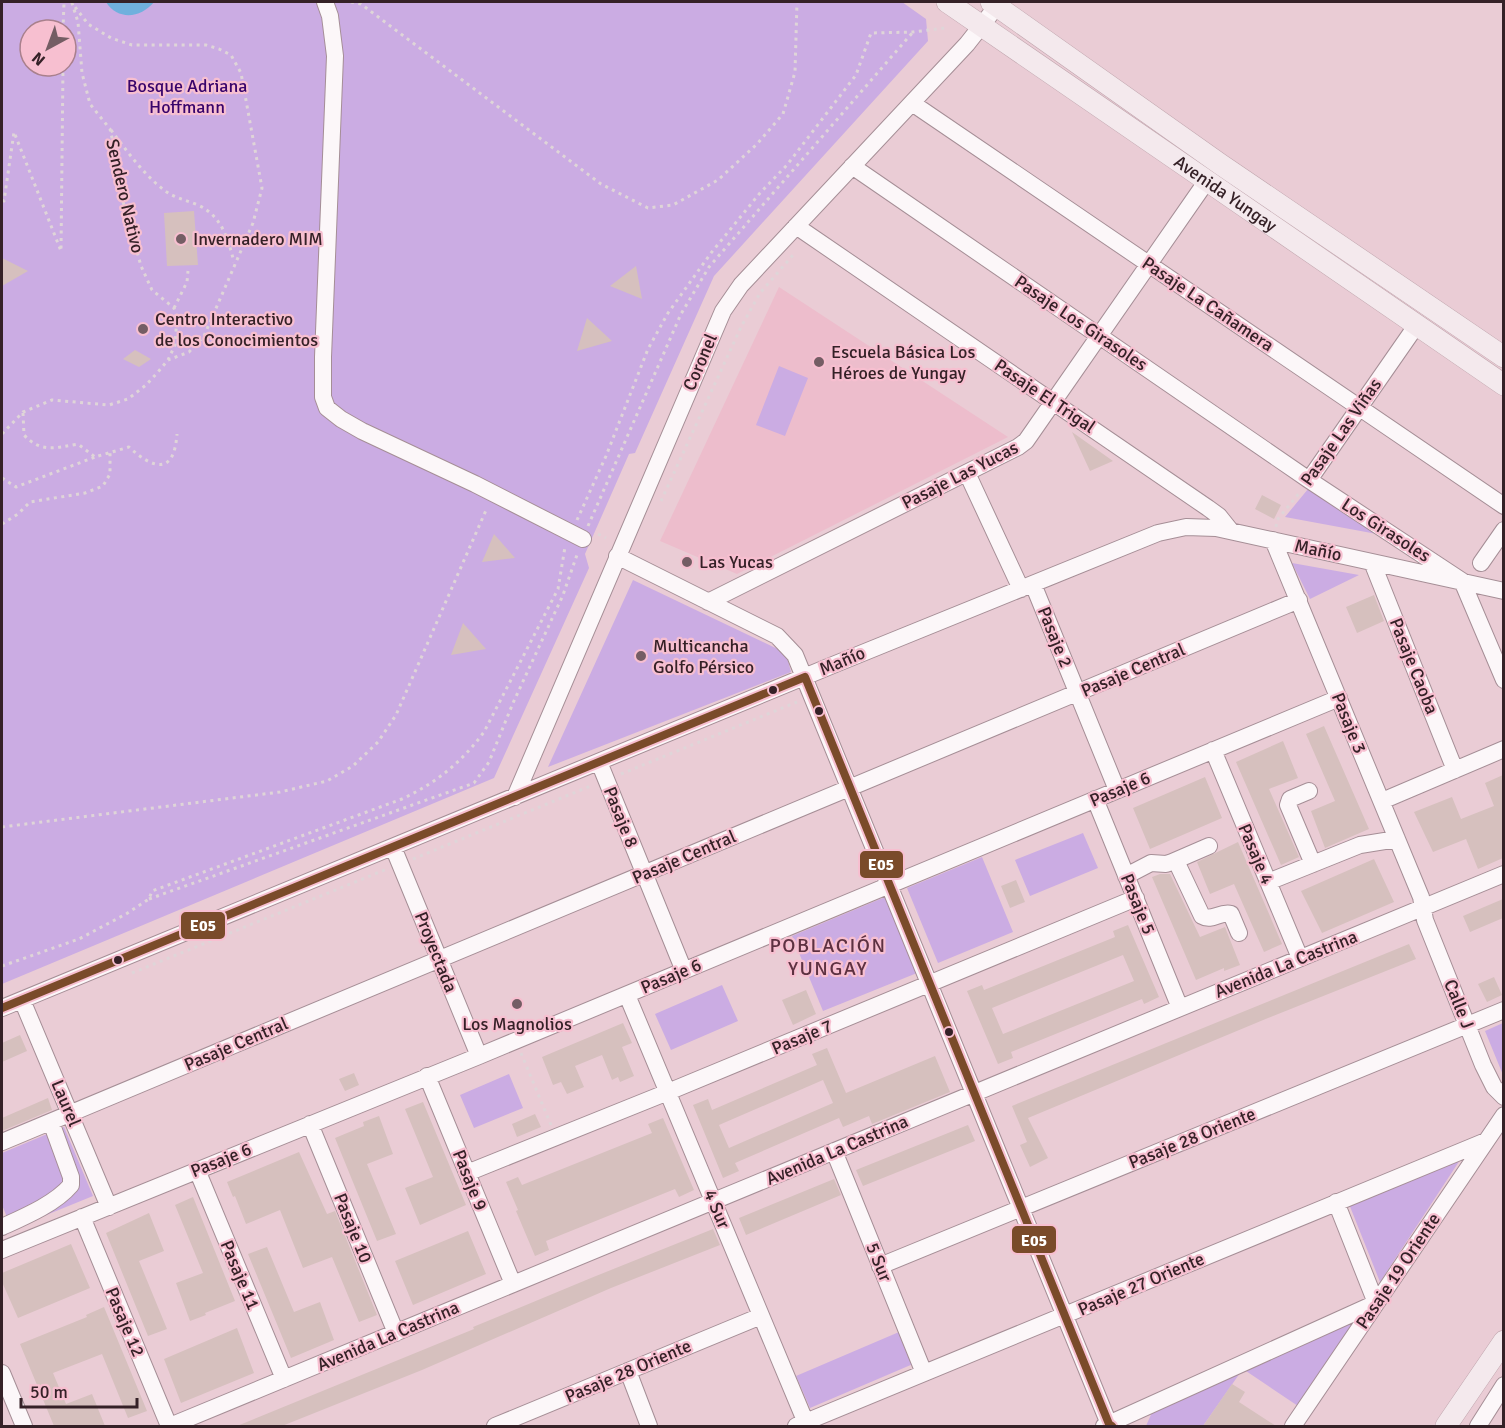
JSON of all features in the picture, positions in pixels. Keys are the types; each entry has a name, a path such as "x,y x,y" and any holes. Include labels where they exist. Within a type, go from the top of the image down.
{"main road":[{"name":"Avenida Yungay","path":"947,2 1503,385"},
{"name":"Avenida Yungay","path":"996,3 1201,151 1503,357"},
{"path":"1446,1426 1503,1341"}],"street":[{"path":"325,2 330,16 335,56 323,357 323,397 327,408 362,431 576,531"},
{"name":"Coronel","path":"514,797 723,311 741,285 981,26 996,3"},
{"name":"Pasaje La Cañamera","path":"912,103 1503,506"},
{"name":"Pasaje Los Girasoles","path":"852,166 1309,480"},
{"name":"Pasaje Las Yucas","path":"708,602 1022,444 1054,402 1206,182"},
{"name":"Pasaje El Trigal","path":"796,226 1208,508 1219,516 1231,531"},
{"name":"Pasaje Las Viñas","path":"1309,480 1416,326"},
{"name":"Pasaje 2","path":"967,472 1027,586 1078,693 1117,790"},
{"name":"Los Girasoles","path":"1309,480 1462,581"},
{"name":"Mañío","path":"2,1008 1027,586 1172,529 1201,526 1231,531 1503,591"},
{"path":"1481,562 1503,531"},
{"name":"Pasaje 3","path":"1272,540 1382,801 1423,907"},
{"path":"618,556 784,641 795,655 1065,1315 1108,1426 1376,1304 1336,1202"},
{"name":"Pasaje Caoba","path":"1372,561 1455,770"},
{"path":"1462,581 1503,680"},
{"name":"Pasaje Central","path":"2,1143 1299,600"},
{"name":"Pasaje 6","path":"2,1250 516,1041 1339,698"},
{"path":"1382,801 1503,749"},
{"name":"Pasaje 4","path":"1213,750 1300,958"},
{"name":"Pasaje 8","path":"598,762 684,971"},
{"path":"1309,791 1290,799 1288,805 1313,864"},
{"name":"Pasaje 5","path":"1095,799 1180,1008"},
{"path":"1268,882 1371,842 1397,839"},
{"path":"1126,876 1151,863 1166,864 1209,846"},
{"name":"Proyectada","path":"393,847 479,1056"},
{"path":"1176,861 1202,915 1210,918 1226,912 1231,914 1239,933"},
{"name":"Avenida La Castrina","path":"170,1426 1503,874"},
{"name":"Pasaje 7","path":"467,1173 1136,898"},
{"name":"Calle J","path":"1423,907 1425,920 1488,1076 1503,1097"},
{"name":"4 Sur","path":"627,995 761,1316 801,1425"},
{"name":"Laurel","path":"22,1000 109,1206"},
{"name":"Pasaje 28 Oriente","path":"880,1266 1503,1010"},
{"name":"Pasaje 9","path":"427,1076 513,1284"},
{"name":"Pasaje 19 Oriente","path":"1293,1426 1503,1115"},
{"path":"2,1227 45,1205 67,1191 71,1185 71,1177 51,1122"},
{"name":"Pasaje 10","path":"310,1124 396,1333"},
{"name":"Pasaje 27 Oriente","path":"801,1425 1486,1141"},
{"name":"5 Sur","path":"834,1151 924,1373"},
{"name":"Pasaje 11","path":"197,1170 284,1379"},
{"name":"Pasaje 12","path":"82,1217 170,1426"},
{"name":"Pasaje 28 Oriente","path":"495,1426 761,1316"},
{"path":"628,1371 649,1426"},
{"path":"2,1373 24,1426"},
{"path":"1478,1426 1503,1385"},
{"path":"1489,1426 1503,1404"}],"path":[{"path":"63,18 64,2"},
{"path":"351,2 361,4 601,184 648,208 673,205 718,180 757,144 783,114 795,72 797,2"},
{"name":"Sendero Nativo","path":"2,434 23,412 52,400 109,405 128,399 146,385 168,360 175,345 177,317 174,308 152,290 141,266 119,187 110,129 90,104 82,73 78,22 72,3 88,24 111,38 132,45 206,45 231,55 241,73 262,188 253,223 204,336 189,352 168,360"},
{"path":"2,966 56,948 102,927 149,898 152,891 402,800 447,773 473,747 484,732 558,589 566,539 576,531 648,349 668,313 711,253 760,193 787,165 856,75 871,33 914,32 945,28"},
{"path":"2,201 4,201 14,132 62,251 63,78"},
{"path":"110,129 142,170 162,189 174,197 200,206 216,217 228,237 234,264"},
{"path":"657,509 751,307 771,280 810,236"},
{"path":"174,308 187,282 188,271"},
{"path":"23,412 24,435 40,448 78,444 95,458"},
{"path":"2,478 16,488 129,447 144,460 157,466 167,462 176,452 177,434"},
{"path":"2,524 18,514 30,502 85,493 103,486 110,474 110,452"},
{"name":"Pasaje Las Viñas","path":"1272,540 1277,520 1309,480"},
{"path":"2,827 280,792 327,781 353,766 378,742 396,715 493,493"},
{"path":"576,531 606,538"},
{"path":"516,1041 556,1137"}],"shaded area":[{"name":"Escuela Básica Los Héroes de Yungay","path":"779,287 1008,437 737,574 660,541"}],"green space":[{"name":"Bosque Adriana Hoffmann","path":"2,2 902,2 926,19 928,41 714,276 635,453 629,454 585,554 589,568 494,778 2,984"},
{"path":"779,366 808,378 785,436 756,425"},
{"path":"1313,483 1393,537 1285,517"},
{"path":"1292,563 1359,575 1310,599"},
{"path":"633,580 786,653 791,672 548,767"},
{"path":"1083,833 1098,868 1030,896 1015,860"},
{"path":"982,857 1013,932 938,963 907,888"},
{"path":"885,897 917,973 823,1011 792,936"},
{"path":"722,985 738,1021 671,1050 655,1014"},
{"path":"1503,1023 1503,1075 1485,1031"},
{"path":"509,1074 523,1108 474,1128 460,1095"},
{"path":"64,1127 93,1196 12,1229 2,1205 2,1153"},
{"path":"1460,1160 1380,1282 1349,1204"},
{"path":"1356,1319 1298,1406 1246,1371"},
{"path":"899,1332 913,1364 810,1408 796,1376"},
{"path":"1240,1373 1203,1426 1146,1426 1153,1410"}],"water":[{"path":"106,2 154,2 136,14 123,15"}],"building":[{"name":"Invernadero MIM","path":"194,211 198,265 167,266 164,213"},
{"path":"2,258 28,271 2,286"},
{"path":"636,266 642,299 610,286"},
{"path":"587,318 612,341 577,351"},
{"path":"135,350 151,359 139,367 123,359"},
{"path":"1072,432 1113,461 1090,471"},
{"path":"1262,495 1281,505 1274,519 1255,509"},
{"path":"494,534 515,558 482,562"},
{"path":"1374,595 1384,621 1357,633 1346,607"},
{"path":"463,623 486,649 451,655"},
{"path":"1324,726 1369,829 1325,848 1311,811 1335,801 1306,734"},
{"path":"1283,741 1298,778 1269,789 1299,857 1281,865 1236,762"},
{"path":"1503,775 1503,858 1478,869 1466,839 1433,852 1414,812 1452,797 1461,819 1494,806 1485,783"},
{"path":"1205,777 1222,818 1150,849 1133,808"},
{"path":"1238,842 1282,944 1264,952 1234,884 1210,894 1197,862"},
{"path":"1374,859 1394,902 1322,933 1301,891"},
{"path":"1170,874 1200,937 1225,927 1240,965 1224,971 1224,968 1196,980 1152,877"},
{"path":"1016,880 1025,902 1010,908 1001,886"},
{"path":"1503,899 1503,918 1470,932 1463,916"},
{"path":"1128,925 1159,997 1144,1004 1142,999 1011,1052 1013,1058 998,1064 967,991 982,985 984,990 1115,937 1113,931","holes":["1123,955 1134,981 1003,1034 992,1008"]},
{"path":"1409,944 1416,959 1028,1118 1048,1158 1030,1167 1020,1145 1027,1142 1012,1106"},
{"path":"1494,977 1502,995 1487,1002 1478,984"},
{"path":"806,990 816,1014 793,1025 782,1000"},
{"path":"623,1023 632,1043 622,1047 634,1076 620,1082 618,1077 612,1080 602,1055 575,1066 584,1087 567,1094 561,1082 553,1085 542,1057"},
{"path":"20,1035 27,1051 2,1062 2,1043"},
{"path":"827,1048 846,1093 935,1056 950,1092 872,1124 869,1116 843,1127 839,1118 735,1163 739,1171 723,1178 693,1105 708,1099 712,1110 817,1065 812,1054","holes":["823,1080 833,1103 729,1148 719,1125"]},
{"path":"354,1073 359,1085 345,1091 339,1079"},
{"path":"48,1098 52,1110 2,1131 2,1118"},
{"path":"423,1102 466,1205 420,1225 405,1188 433,1177 405,1109"},
{"path":"535,1114 541,1127 517,1137 512,1124"},
{"path":"379,1116 393,1154 367,1164 396,1234 377,1241 335,1138 364,1126 363,1122"},
{"path":"663,1118 694,1190 679,1197 675,1189 546,1241 549,1250 535,1256 506,1182 518,1177 522,1185 652,1133 648,1124"},
{"path":"968,1125 975,1141 863,1186 856,1170"},
{"path":"299,1152 327,1214 335,1211 377,1315 359,1322 332,1257 303,1268 280,1210 246,1224 235,1196 233,1197 227,1182"},
{"path":"834,1179 841,1195 746,1235 739,1218"},
{"path":"193,1197 235,1301 190,1321 176,1283 203,1273 175,1205"},
{"path":"149,1213 164,1251 139,1261 167,1329 148,1336 106,1233"},
{"path":"713,1229 720,1245 611,1288 422,1370 282,1426 237,1426 474,1329 473,1327 591,1278"},
{"path":"468,1231 486,1274 413,1305 395,1261"},
{"path":"71,1244 90,1288 18,1318 2,1282 2,1273"},
{"path":"267,1247 294,1312 320,1302 334,1340 291,1358 248,1254"},
{"path":"104,1307 147,1411 128,1418 102,1354 53,1373 66,1404 92,1394 105,1426 54,1426 20,1344 87,1317 86,1315"},
{"path":"237,1328 254,1373 181,1403 164,1359"},
{"path":"1232,1384 1245,1392 1239,1402 1276,1426 1203,1426"}],"transit line":[{"name":"E05","path":"805,677 1109,1424 1112,1426"},
{"name":"E05","path":"2,1008 805,677"}],"place":[{"name":"Invernadero MIM","path":"181,239"},
{"name":"Centro Interactivo de los Conocimientos","path":"143,329"},
{"name":"Escuela Básica Los Héroes de Yungay","path":"819,362"},
{"name":"Las Yucas","path":"687,562"},
{"name":"Multicancha Golfo Pérsico","path":"641,656"},
{"name":"Los Magnolios","path":"517,1004"}],"district":[{"name":"POBLACIÓN YUNGAY","path":"828,956"}]}
